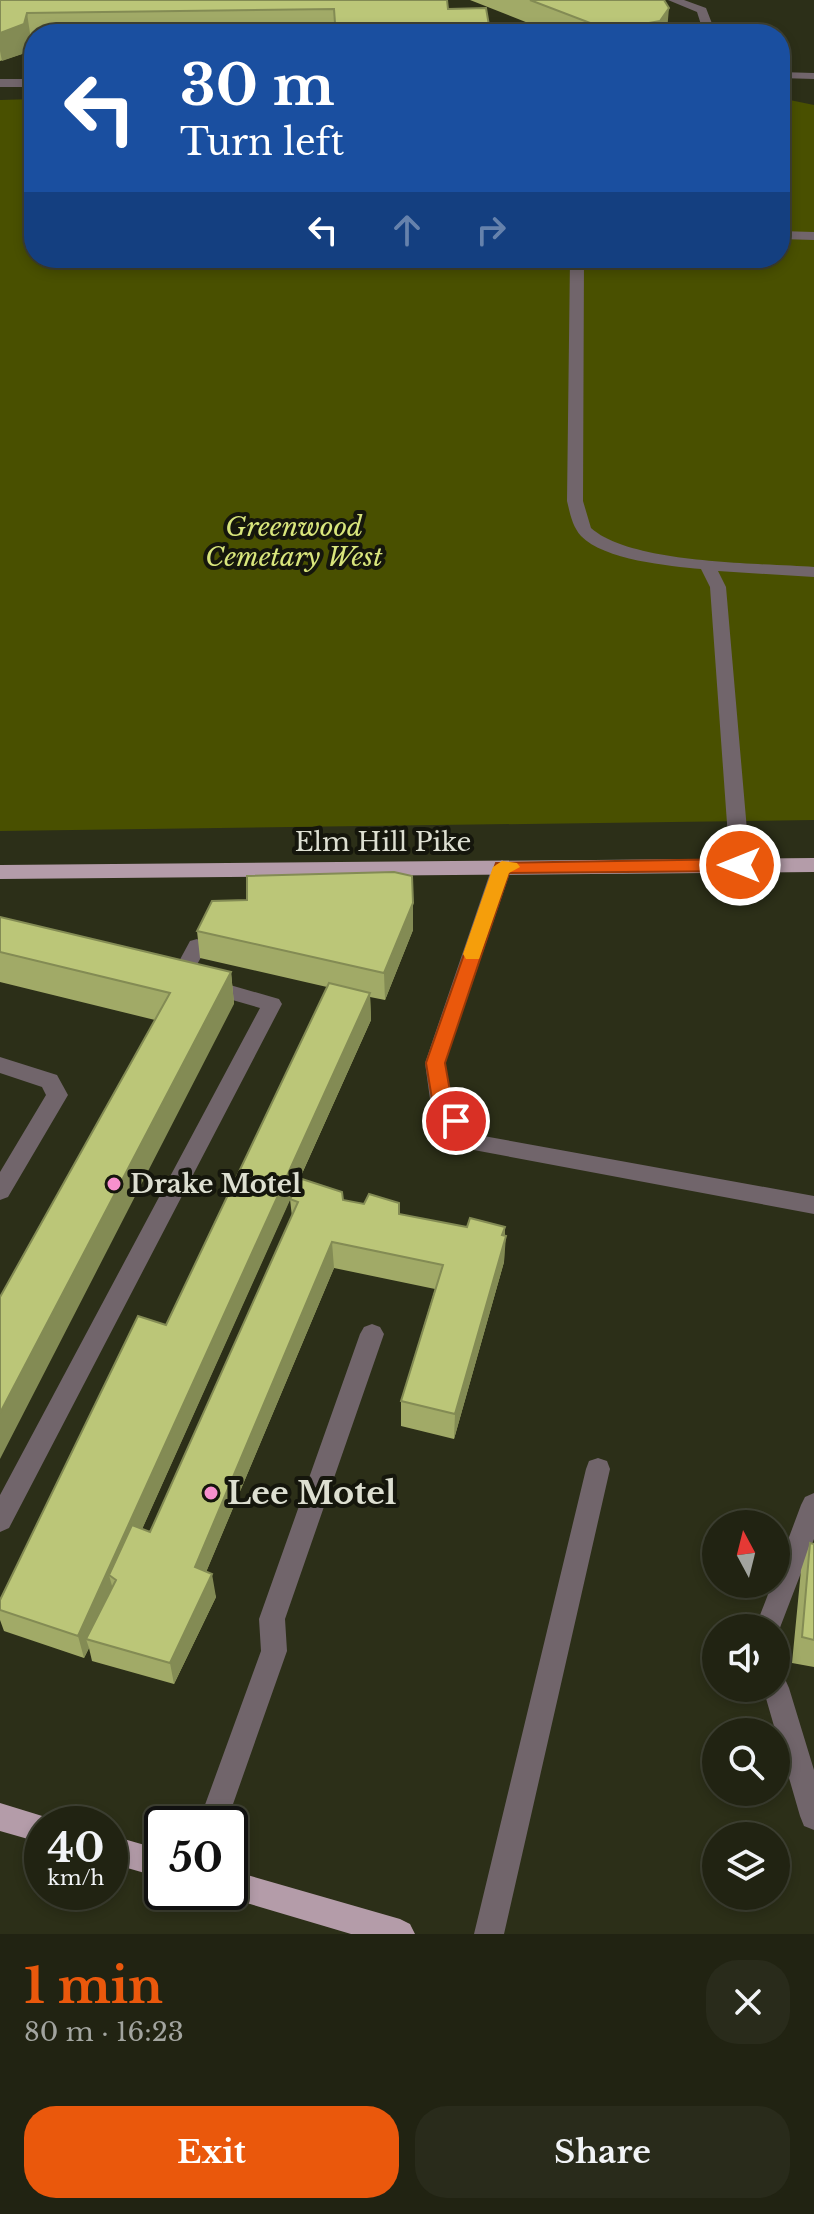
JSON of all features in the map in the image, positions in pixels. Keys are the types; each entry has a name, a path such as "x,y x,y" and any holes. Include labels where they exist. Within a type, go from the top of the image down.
{"main road":[{"name":"Elm Hill Pike","path":"0,872 814,865"},
{"path":"0,1817 24,1824"},
{"path":"248,1889 400,1934"}],"street":[{"path":"417,0 483,24"},
{"path":"673,0 702,10 707,24"},
{"path":"790,75 814,76"},
{"path":"0,83 24,83"},
{"path":"790,235 814,236"},
{"path":"577,268 575,501 582,527 591,536 619,549 706,563 814,572"},
{"path":"706,563 718,587 740,865"},
{"path":"502,867 435,1063 441,1099 471,1142 814,1205"},
{"path":"0,1520 272,1004 180,978 197,946"},
{"path":"0,1065 50,1081 57,1095 0,1191"},
{"path":"218,1806 274,1651 272,1619 372,1334"},
{"path":"489,1934 598,1469"},
{"path":"773,1614 814,1505"},
{"path":"780,1702 814,1816"}],"green space":[{"name":"Greenwood Cemetary West","path":"24,99 24,268 790,268 790,100 814,105 814,820 0,831 0,100"}],"building":[{"path":"0,0 447,0 448,9 486,8 489,24 338,24 335,23 334,9 27,13 24,24 0,33"},
{"path":"530,0 664,0 669,8 660,21 593,24"},
{"path":"394,872 412,876 413,903 384,973 197,931 212,901 247,900 247,876"},
{"path":"0,917 231,972 0,1413 0,1297 170,993 0,952"},
{"path":"329,983 370,993 78,1636 0,1610 0,1600 138,1316 166,1325"},
{"name":"Lee Motel","path":"302,1179 342,1192 343,1200 364,1204 369,1194 399,1203 399,1214 467,1227 470,1218 505,1227 502,1235 506,1236 455,1414 401,1401 443,1265 332,1242 195,1567 212,1574 170,1663 86,1639 116,1580 109,1575 132,1525 150,1532 298,1202 290,1199"},
{"path":"810,1543 814,1544 814,1640 802,1637"}],"slow traffic":[{"path":"472,954 502,867 511,867"}],"place":[{"name":"Drake Motel","path":"114,1184"},
{"name":"Lee Motel","path":"211,1493"}],"route":[{"path":"456,1121 441,1099 435,1063 502,867 740,865"}]}
